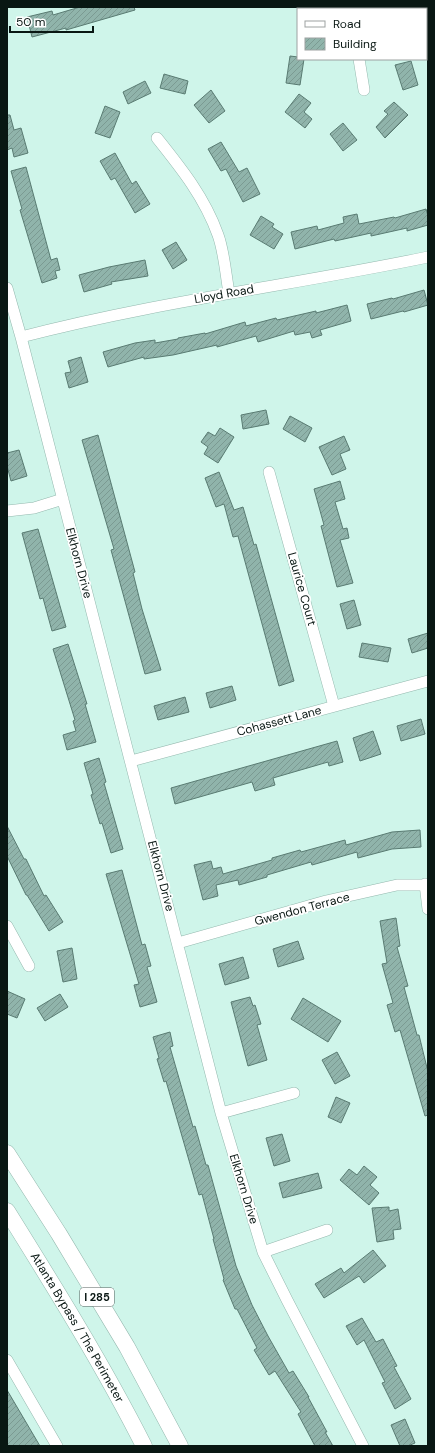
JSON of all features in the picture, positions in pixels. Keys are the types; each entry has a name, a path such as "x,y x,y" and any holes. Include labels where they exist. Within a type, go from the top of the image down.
{"highway":[{"name":"I 285","path":"7,1153 59,1234 127,1347 180,1446"},
{"name":"Atlanta Bypass / The Perimeter","path":"7,1211 93,1352 144,1446"}],"street":[{"path":"359,60 364,90"},
{"path":"158,138 187,175 205,206 218,236 229,293"},
{"name":"Lloyd Road","path":"21,337 75,323 428,257"},
{"name":"Elkhorn Drive","path":"7,288 131,761 221,1113 263,1252 286,1300 363,1446"},
{"name":"Laurice Court","path":"269,472 334,706"},
{"path":"7,511 34,508 63,500"},
{"name":"Cohassett Lane","path":"131,761 428,681"},
{"name":"Gwendon Terrace","path":"178,943 326,901 397,885 427,885"},
{"path":"427,885 428,909"},
{"path":"7,926 29,966"},
{"path":"221,1113 294,1093"},
{"path":"263,1252 327,1230"},
{"path":"7,1360 57,1446"}],"building":[{"path":"80,7 134,7 135,10 66,30 66,28 32,37 27,17 52,11 53,15"},
{"path":"290,56 297,57 297,60 304,60 300,85 286,83"},
{"path":"411,61 418,85 403,90 395,65"},
{"path":"164,74 188,81 185,94 160,88"},
{"path":"145,81 151,93 128,104 123,92"},
{"path":"211,90 225,111 209,123 194,105"},
{"path":"299,94 311,103 304,112 312,119 305,128 285,112"},
{"path":"394,102 408,115 385,138 376,127 388,114 384,111"},
{"path":"105,106 120,112 110,138 95,133"},
{"path":"7,115 10,115 14,130 21,128 28,153 14,157 12,148 7,150"},
{"path":"343,123 357,140 343,151 330,134"},
{"path":"221,142 239,172 247,168 260,194 243,202 226,169 221,171 208,149"},
{"path":"115,153 132,184 136,181 150,204 135,213 115,178 111,180 100,161"},
{"path":"26,167 51,260 57,258 60,270 55,271 57,278 42,283 20,210 22,209 11,171"},
{"path":"426,209 428,225 407,231 407,228 371,236 371,233 335,241 334,239 295,249 291,232 317,226 318,230 344,223 343,217 357,214 359,224 395,218"},
{"path":"261,216 274,224 272,227 283,234 274,249 250,235"},
{"path":"176,242 187,260 173,269 162,250"},
{"path":"145,260 148,276 111,282 112,284 84,292 79,275"},
{"path":"424,290 428,305 371,319 367,304 393,299"},
{"path":"347,305 351,321 320,330 322,335 312,338 310,332 295,335 294,331 258,342 256,336 217,347 217,345 173,355 144,359 144,357 108,367 103,352 135,343 155,340 155,343 178,339 205,334 245,322 246,326 276,318 277,320 316,311 316,313"},
{"path":"81,357 88,382 69,388 65,373 71,372 68,361"},
{"path":"266,410 269,424 243,429 241,415"},
{"path":"290,416 312,428 305,442 283,429"},
{"path":"220,428 234,437 218,463 204,454 208,447 201,442 208,432 215,436"},
{"path":"98,435 135,572 133,573 142,609 161,670 145,674 111,550 114,549 82,440"},
{"path":"344,436 350,450 340,454 346,469 332,475 319,447"},
{"path":"19,450 27,476 11,481 7,466 7,453"},
{"path":"219,472 234,510 243,507 254,545 256,544 294,681 279,686 238,536 233,537 224,504 216,507 205,478"},
{"path":"340,481 345,499 335,502 343,529 347,528 349,538 340,540 353,583 337,587 321,526 324,525 314,489"},
{"path":"38,529 66,627 52,631 43,598 40,599 22,533"},
{"path":"354,600 361,625 347,629 340,604"},
{"path":"428,633 428,648 412,653 408,639"},
{"path":"362,643 391,648 388,662 359,657"},
{"path":"68,644 87,704 85,704 96,742 67,750 63,735 76,731 73,721 75,720 53,649"},
{"path":"232,686 236,700 210,708 206,693"},
{"path":"185,697 189,712 158,720 154,706"},
{"path":"421,719 425,734 401,741 397,726"},
{"path":"373,731 381,754 360,761 353,738"},
{"path":"337,741 343,762 329,766 328,762 273,778 275,785 255,791 252,782 175,804 171,788"},
{"path":"99,758 106,782 104,783 123,849 111,853 102,823 100,824 91,795 93,794 84,763"},
{"path":"7,826 24,859 26,859 44,896 46,895 63,922 49,931 26,895 7,856"},
{"path":"420,830 421,847 392,849 358,858 357,852 312,865 311,862 239,885 238,880 216,885 218,896 203,900 194,865 211,861 213,869 221,867 223,874 272,860 272,858 300,850 301,852 345,840 346,845 392,832"},
{"path":"122,870 142,945 145,944 151,966 147,967 157,1002 140,1007 134,985 139,984 106,874"},
{"path":"396,918 400,946 397,947 408,986 404,987 417,1035 419,1035 428,1072 428,1115 425,1116 400,1030 395,1032 387,1005 393,1003 382,964 387,963 380,921"},
{"path":"298,941 304,959 278,967 273,949"},
{"path":"72,948 77,979 63,982 57,951"},
{"path":"243,957 249,978 225,985 219,964"},
{"path":"7,991 25,999 17,1018 7,1014"},
{"path":"60,994 68,1007 45,1021 37,1008"},
{"path":"250,997 253,1006 255,1005 261,1024 257,1025 267,1060 248,1066 231,1002"},
{"path":"303,998 341,1021 328,1042 291,1019"},
{"path":"170,1032 173,1046 170,1047 193,1127 195,1126 206,1165 208,1165 236,1266 252,1305 268,1336 289,1373 293,1371 309,1397 333,1446 315,1446 298,1414 301,1412 275,1371 269,1375 254,1350 257,1348 237,1309 235,1309 223,1280 224,1279 202,1194 199,1195 166,1081 164,1082 157,1059 159,1058 153,1037"},
{"path":"337,1052 350,1076 335,1084 322,1060"},
{"path":"336,1097 350,1103 341,1123 328,1117"},
{"path":"282,1134 290,1161 274,1166 266,1138"},
{"path":"364,1166 377,1177 370,1185 379,1193 369,1205 340,1180 349,1169 357,1175"},
{"path":"318,1173 322,1188 283,1198 279,1183"},
{"path":"389,1207 389,1211 398,1209 401,1229 393,1230 394,1239 377,1242 372,1208"},
{"path":"373,1250 386,1266 364,1283 359,1276 324,1298 315,1284 341,1268 344,1273"},
{"path":"362,1318 376,1342 383,1339 397,1366 394,1367 411,1399 395,1409 382,1383 385,1382 364,1340 357,1345 346,1326"},
{"path":"7,1390 40,1446 7,1446"},
{"path":"405,1419 415,1443 408,1446 400,1446 391,1425"}]}
